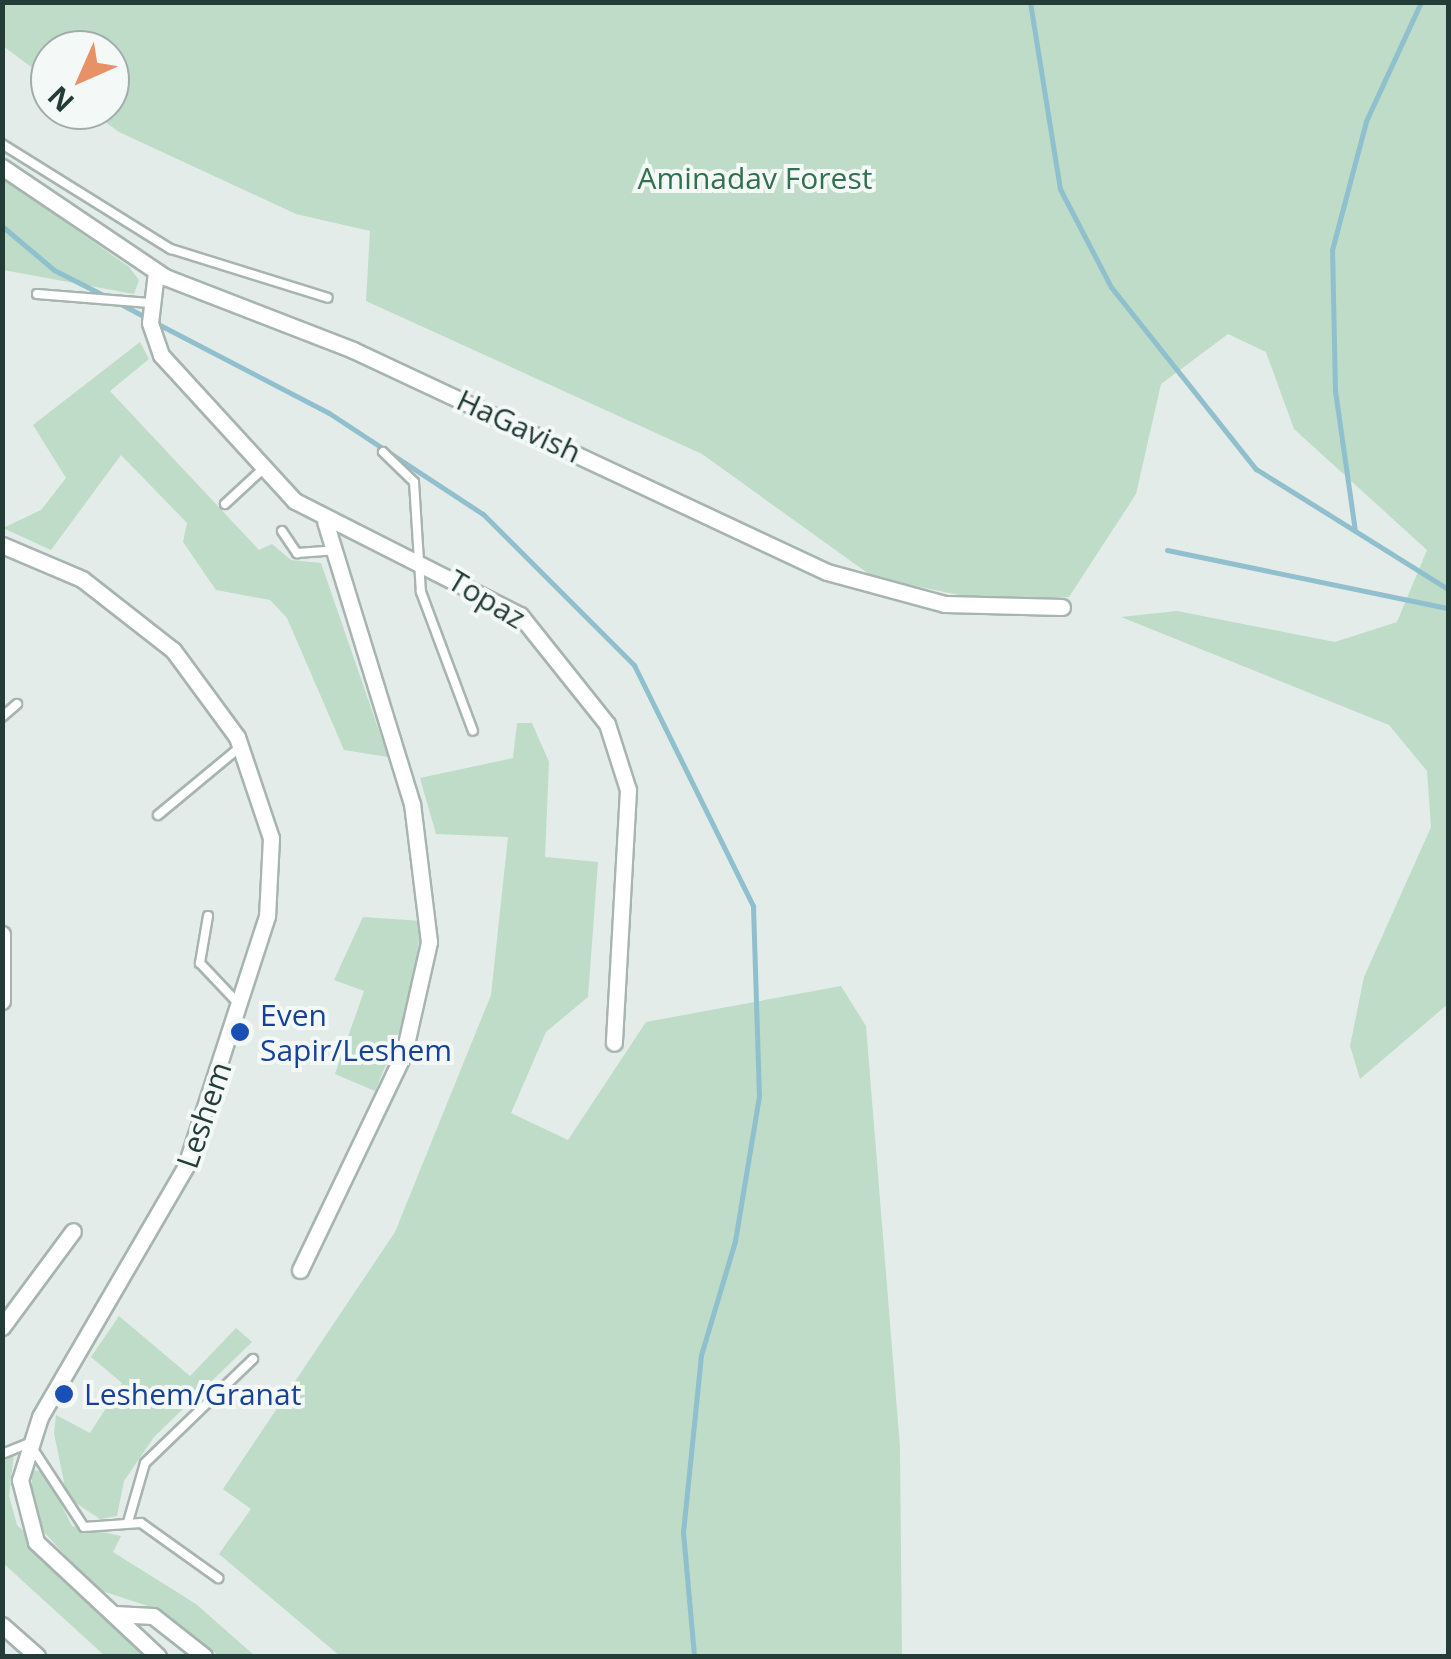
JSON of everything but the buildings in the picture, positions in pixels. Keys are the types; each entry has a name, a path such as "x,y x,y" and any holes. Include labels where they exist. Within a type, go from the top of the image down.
{"street":[{"name":"HaGavish","path":"2,166 156,272 369,356 827,572 946,604 1062,607"},
{"name":"Topaz","path":"156,272 150,302 169,366 264,468 325,522 494,597 543,635 621,752 628,799 614,1043"},
{"path":"300,1270 394,1079 429,942 412,804 328,551 325,522"},
{"name":"Leshem","path":"2,545 130,611 192,671 242,746 267,818 272,877 241,1004 163,1218 28,1443 19,1496 27,1528 158,1656"},
{"path":"2,934 2,1001"},
{"path":"2,1327 73,1230"},
{"path":"114,1614 153,1616 204,1656"},
{"path":"2,1625 37,1656"}],"lane":[{"path":"2,144 171,250 328,298"},
{"path":"37,294 150,302"},
{"path":"383,452 414,482 420,592 473,731"},
{"path":"225,504 264,468"},
{"path":"282,530 297,554 328,551"},
{"path":"2,717 18,704"},
{"path":"158,816 242,746"},
{"path":"208,916 200,964 225,998 241,1004"},
{"path":"128,1522 145,1463 253,1359"},
{"path":"2,1454 28,1443 75,1520 92,1528 128,1522 218,1578"}],"green space":[{"name":"Aminadav Forest","path":"3,2 1448,3 1448,1004 1360,1079 1350,1046 1364,977 1431,827 1427,771 1389,725 1121,617 1177,611 1335,642 1397,622 1427,550 1294,429 1266,352 1228,334 1161,384 1136,494 1069,597 997,603 873,577 702,454 366,301 370,231 296,214 116,130 130,130 130,30 30,30 30,66 3,46"},
{"path":"2,177 129,267 139,280 134,294 3,270"},
{"path":"140,342 149,359 110,391 259,550 272,544 291,560 321,563 388,757 344,750 287,618 270,600 216,590 183,542 187,523 121,455 51,550 3,528 41,510 66,478 33,425"},
{"path":"517,723 532,723 549,762 545,857 598,862 588,997 546,1032 511,1113 568,1140 646,1022 841,986 866,1026 900,1447 902,1656 340,1656 219,1554 251,1509 223,1489 395,1232 491,995 508,837 436,834 420,778 513,758"},
{"path":"363,917 422,921 408,1011 375,1091 335,1074 364,991 334,980"},
{"path":"119,1316 190,1376 236,1328 252,1342 154,1437 124,1481 117,1516 100,1519 67,1497 54,1433 56,1415 90,1433 122,1383 91,1357"},
{"path":"14,1453 9,1496 17,1525 153,1656 105,1656 3,1563 2,1464"},
{"path":"32,1470 45,1472 72,1526 121,1536 113,1552 196,1604 255,1656 219,1656 163,1611 96,1589 32,1519"}],"waterway":[{"path":"1030,2 1060,189 1111,287 1256,469 1448,589"},
{"path":"1355,531 1335,390 1332,250 1366,121 1421,2"},
{"path":"2,226 54,270 107,297"},
{"path":"117,302 147,318"},
{"path":"156,323 329,413 483,514 634,665 753,906 759,1096 735,1241 701,1355 683,1532 694,1656"},
{"path":"1167,550 1448,608"}],"place":[{"name":"Even Sapir/Leshem","path":"240,1032"},
{"name":"Leshem/Granat","path":"64,1394"}]}
